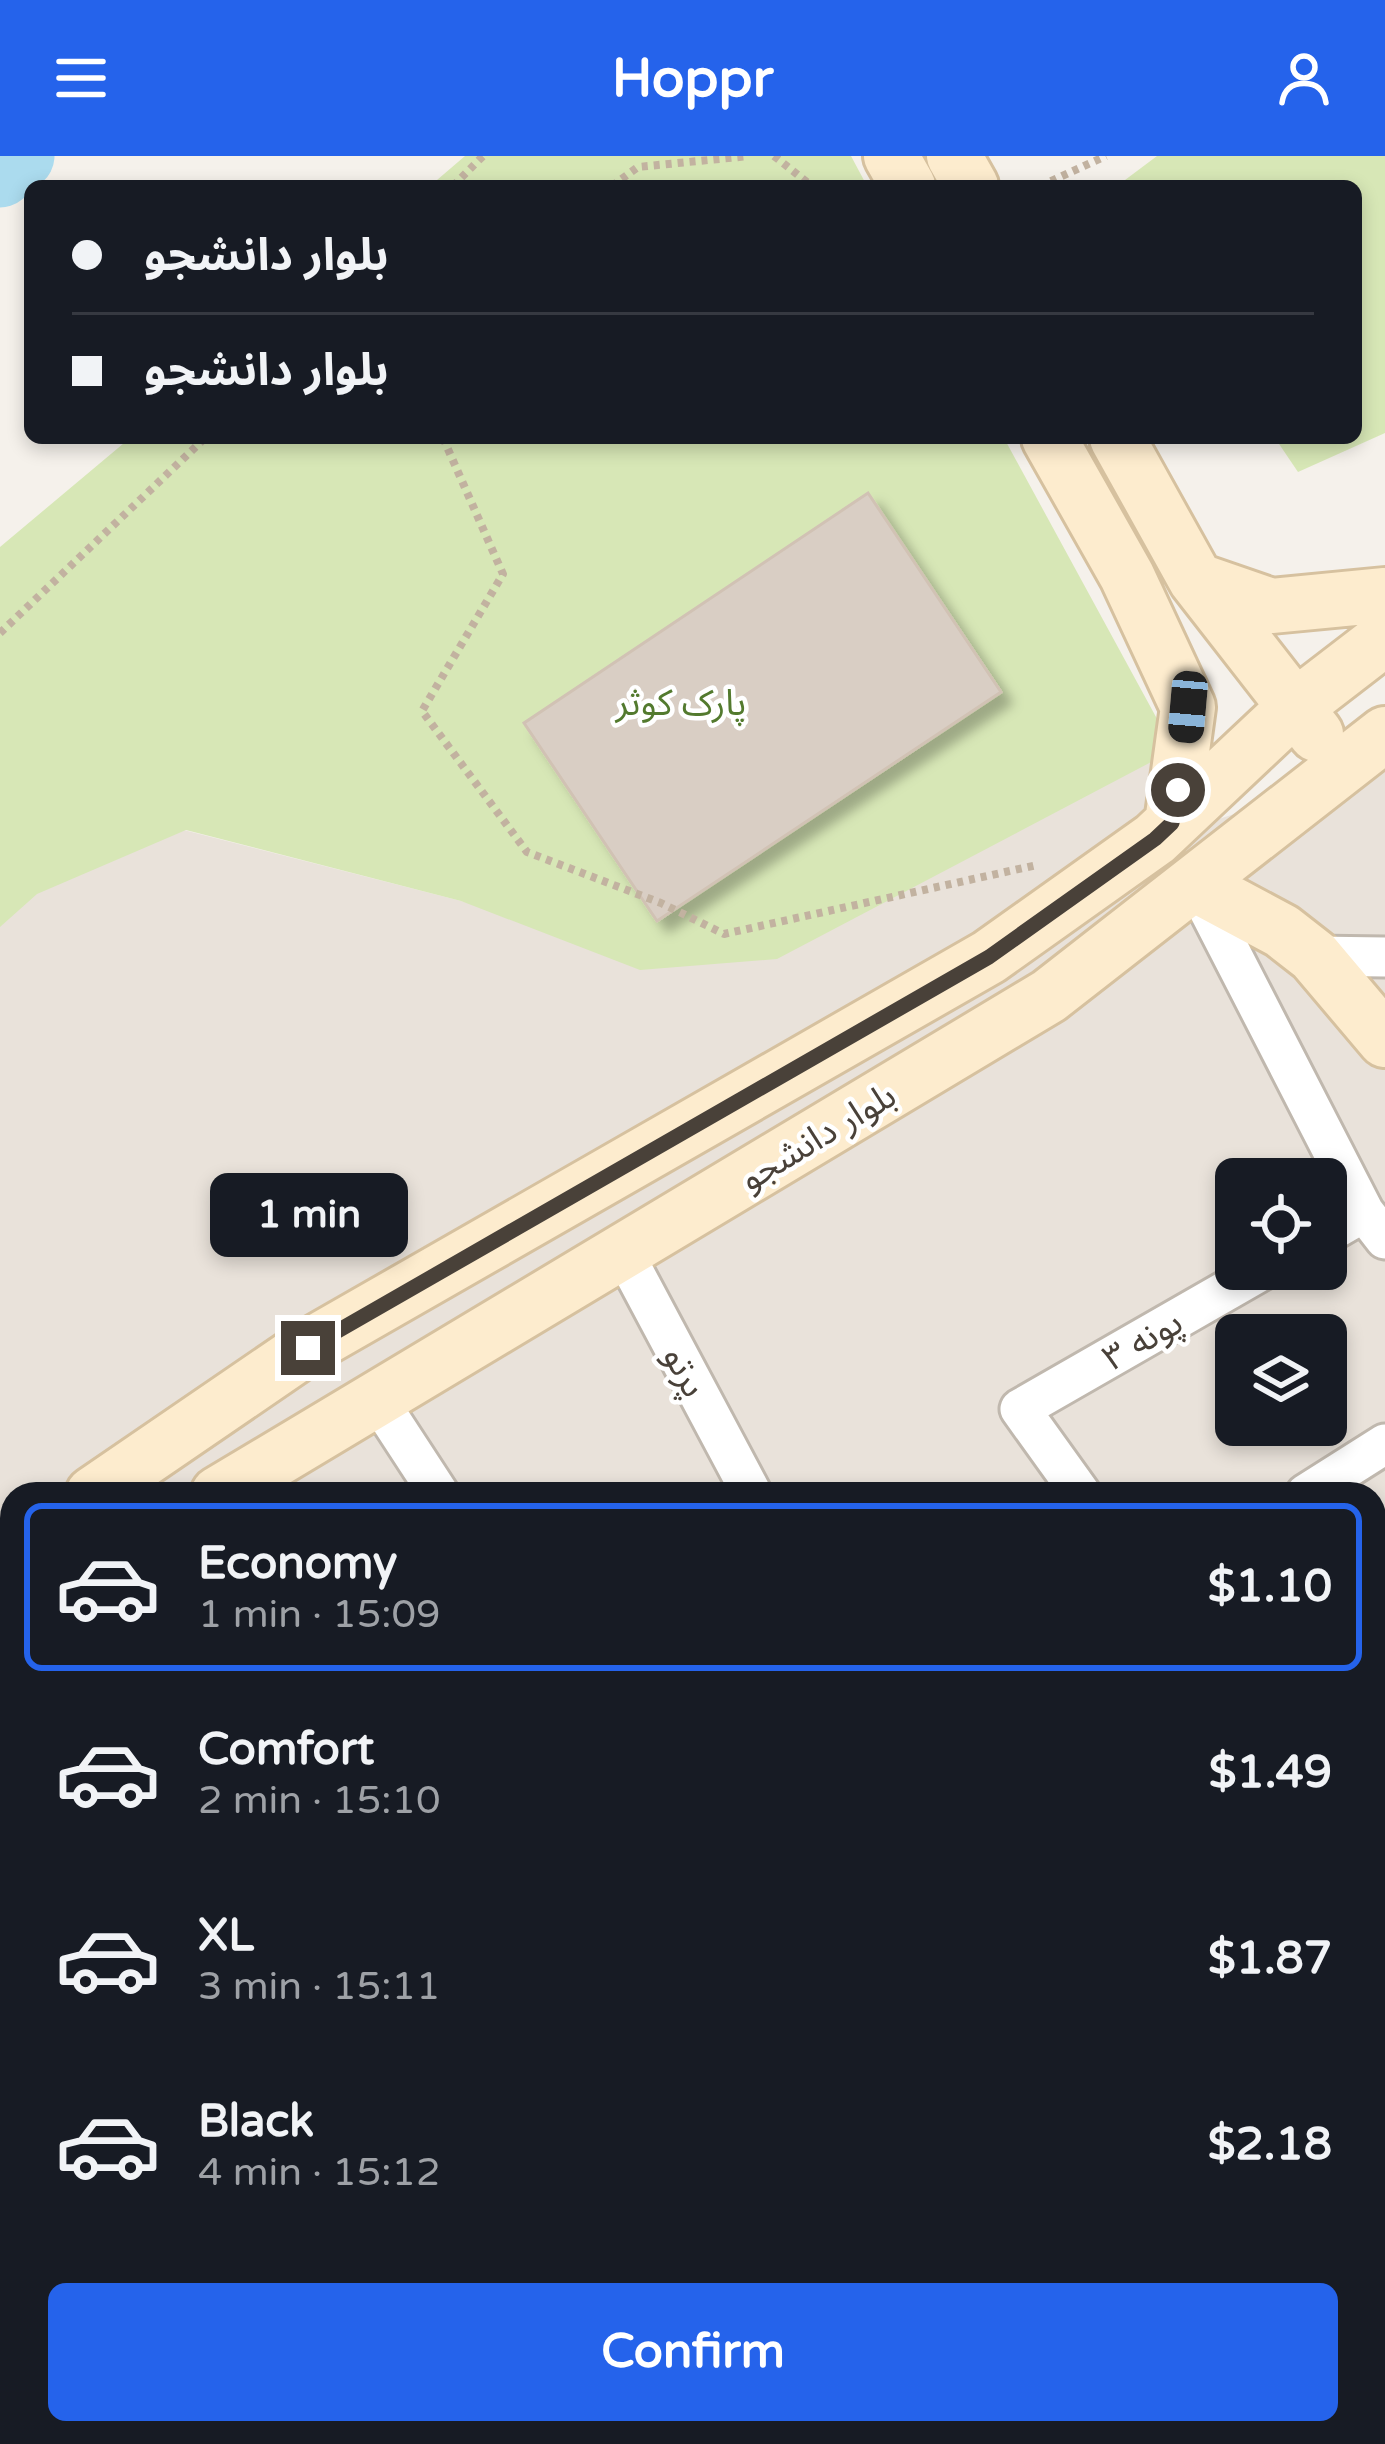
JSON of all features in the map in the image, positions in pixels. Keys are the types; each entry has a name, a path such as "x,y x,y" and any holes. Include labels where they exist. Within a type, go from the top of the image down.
{"main road":[{"path":"1052,444 1127,576 1188,707 1172,823"},
{"path":"1121,444 1196,580 1341,765"},
{"path":"1196,580 1271,606 1385,595"},
{"name":"بلوار دانشجو","path":"111,1482 308,1348 989,957 1172,823 1294,708 1385,638"},
{"name":"بلوار دانشجو","path":"238,1482 621,1248 766,1168 1048,997 1385,734"},
{"path":"1196,885 1282,931 1314,956 1385,1040"}],"street":[{"path":"1196,885 1375,1225"},
{"path":"1314,956 1385,957"},
{"name":"پرتو","path":"621,1248 746,1482"},
{"name":"پونه ۳","path":"1072,1482 1019,1409 1227,1290"},
{"path":"377,1399 431,1482"},
{"path":"1325,1482 1385,1444"}],"path":[{"path":"459,180 483,156"},
{"path":"620,180 638,167 749,156"},
{"path":"774,156 804,180"},
{"path":"1053,180 1106,156"},
{"path":"0,633 199,444"},
{"path":"446,444 503,574 422,711 527,852 661,903 724,934 1041,864"}],"shaded area":[{"path":"1174,750 1156,839 1385,766 1385,1482 0,1482 0,783 707,964"}],"green space":[{"path":"465,156 851,156 864,180 437,180"},
{"path":"1157,156 1385,156 1385,433 1362,443 1362,180 1125,180"},
{"name":"پارک کوثر","path":"123,444 1007,444 1174,750 777,959 640,970 461,901 186,830 37,894 0,927 0,547"},
{"path":"1279,444 1360,444 1298,472"}],"building":[{"path":"868,493 1001,692 657,921 524,723"}],"waterway":[{"path":"0,173 20,156"}],"route":[{"path":"308,1348 989,957 1155,839 1172,823 1178,790"}]}
